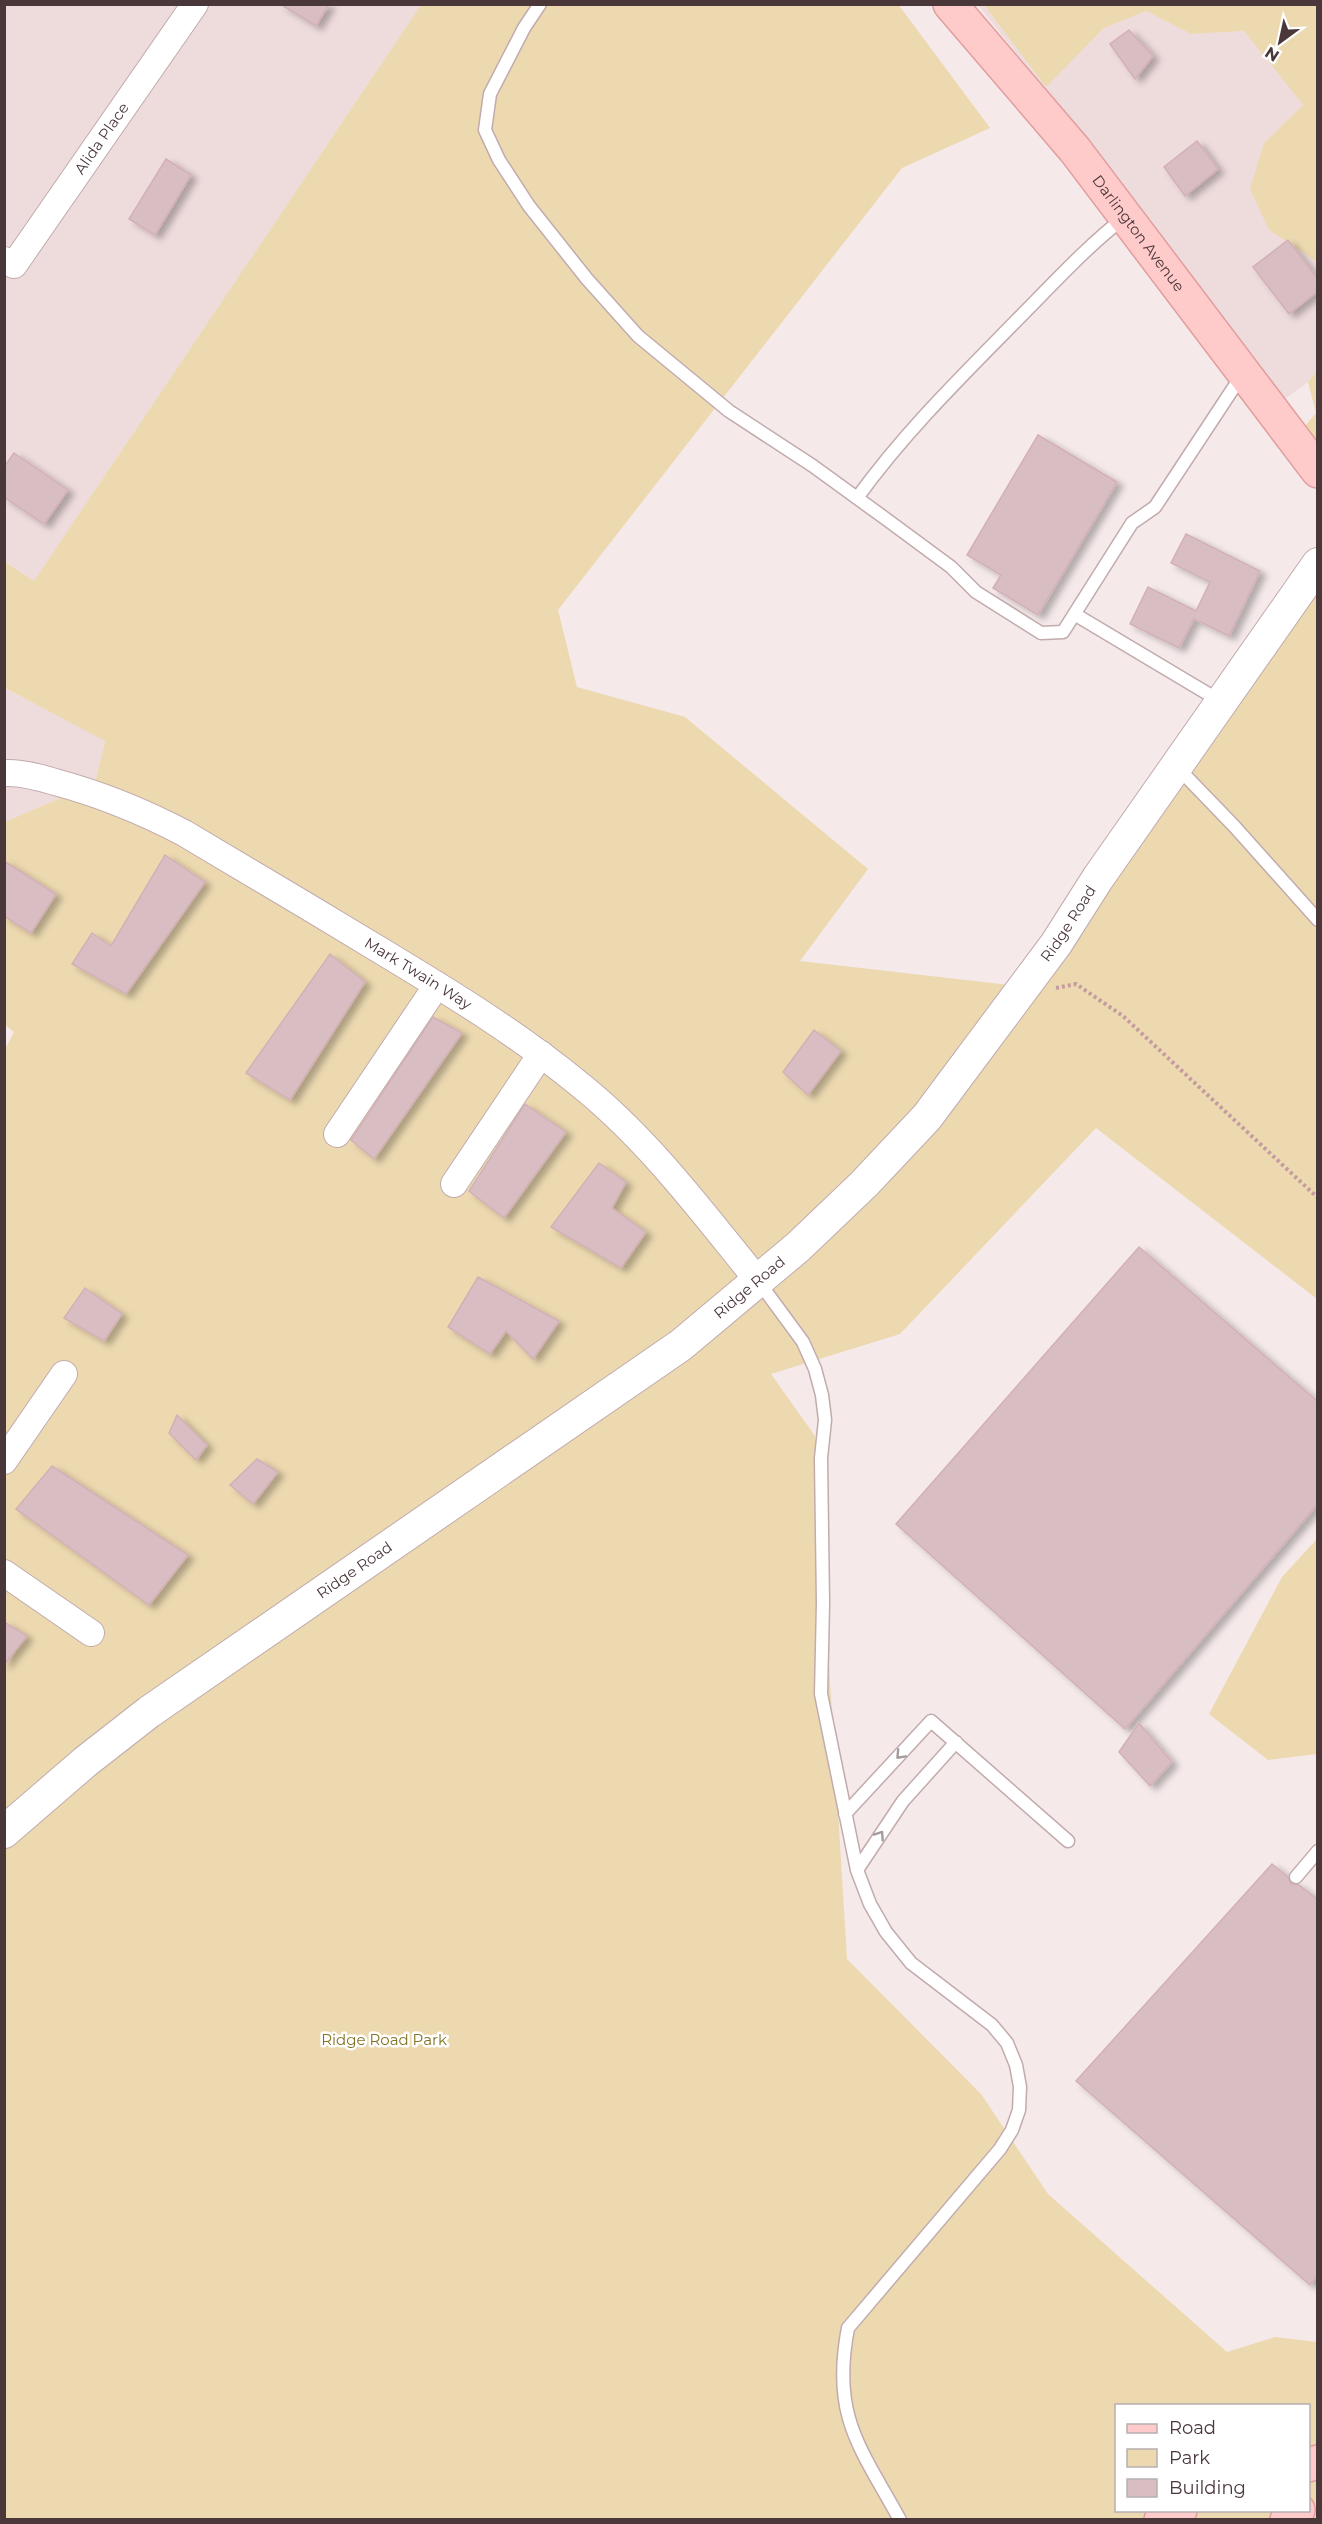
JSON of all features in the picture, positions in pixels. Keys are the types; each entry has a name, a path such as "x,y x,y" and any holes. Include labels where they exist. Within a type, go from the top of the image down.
{"main road":[{"name":"Darlington Avenue","path":"950,4 1075,150 1127,216 1317,471"},
{"path":"1161,2520 1178,2512"},
{"path":"1309,2520 1317,2517"}],"street":[{"name":"Alida Place","path":"4,260 14,265 195,4"},
{"name":"Ridge Road","path":"4,1832 85,1762 149,1712 681,1345 759,1282 864,1184 927,1117 1056,944 1098,878 1317,564"},
{"name":"Mark Twain Way","path":"4,773 39,778 92,792 143,812 184,832 492,1019 581,1085 637,1137 678,1182 759,1282"},
{"path":"337,1134 437,985"},
{"path":"454,1184 541,1054"},
{"path":"4,1461 64,1374"},
{"path":"4,1573 91,1633"}],"lane":[{"path":"540,4 524,27 490,94 485,129 499,160 529,206 587,279 638,336 729,411 857,498 951,567 976,592 1041,633 1063,632 1076,615 1132,523 1155,507 1244,372"},
{"path":"857,498 909,433 952,386 1098,238 1127,216"},
{"path":"1076,615 1221,702"},
{"path":"1176,766 1234,826 1317,920"},
{"path":"759,1282 802,1342 815,1369 822,1395 825,1420 821,1458 823,1603 821,1694 857,1870 870,1904 886,1932 911,1963 992,2025 1007,2043 1016,2065 1020,2087 1018,2110 1012,2130 1000,2149 848,2328 843,2354 842,2385 848,2420 856,2443 900,2520"},
{"path":"845,1814 931,1721 1068,1841"},
{"path":"857,1870 903,1801 956,1742"},
{"path":"1296,1877 1317,1851"}],"path":[{"path":"1051,994 1058,986 1076,984 1123,1016 1317,1198"}],"shaded area":[{"path":"5,5 421,5 34,581 5,561"},
{"path":"978,5 984,5 1046,86 1104,28 1146,11 1191,34 1244,31 1303,105 1264,143 1269,230 1317,262 1317,371 1308,382 1281,402 1067,117"},
{"path":"4,688 105,740 95,783 5,822"}],"green space":[{"name":"Ridge Road Park","path":"898,4 990,128 902,168 558,610 577,687 685,717 868,869 800,961 1018,986 1317,576 1317,1299 1096,1128 900,1334 771,1374 815,1436 847,1959 981,2094 1048,2194 1227,2352 1275,2337 1317,2342 1317,2519 5,2519 4,1051 14,1032 4,1024 5,822 95,783 105,741 5,688 4,561 34,581 421,5"},
{"path":"984,5 1317,5 1317,262 1269,230 1250,189 1264,143 1303,105 1244,31 1191,34 1146,11 1104,28 1046,87"},
{"path":"1317,371 1317,471 1294,439 1316,413 1308,382"},
{"path":"1317,1539 1317,1754 1268,1760 1209,1714 1282,1577"}],"building":[{"path":"280,4 329,4 316,26"},
{"path":"1129,30 1153,56 1135,79 1110,44"},
{"path":"1197,141 1218,169 1185,196 1164,167"},
{"path":"166,159 191,175 155,235 129,219"},
{"path":"1288,240 1317,278 1317,292 1289,314 1253,267"},
{"path":"1038,435 1117,482 1038,615 993,588 1001,575 967,555"},
{"path":"14,453 68,490 44,524 4,497 4,467"},
{"path":"1186,534 1260,571 1229,636 1194,619 1179,648 1130,624 1148,587 1196,611 1210,582 1171,563"},
{"path":"165,855 205,882 126,994 72,964 92,933 111,946"},
{"path":"4,861 56,894 31,933 4,916"},
{"path":"330,954 365,982 290,1100 246,1073"},
{"path":"433,1017 462,1033 374,1159 351,1140"},
{"path":"814,1030 841,1051 808,1095 783,1072"},
{"path":"525,1104 566,1132 504,1218 469,1191"},
{"path":"599,1163 626,1182 612,1208 646,1232 621,1268 551,1227"},
{"path":"1139,1247 1317,1401 1317,1505 1125,1729 896,1524"},
{"path":"478,1277 559,1321 533,1359 506,1331 490,1354 448,1327"},
{"path":"85,1288 122,1314 104,1341 64,1318"},
{"path":"177,1415 207,1445 196,1460 169,1433"},
{"path":"257,1459 278,1472 253,1504 230,1485"},
{"path":"52,1466 188,1555 149,1605 16,1509"},
{"path":"4,1622 27,1636 4,1665"},
{"path":"1139,1723 1172,1762 1150,1786 1119,1752"},
{"path":"1272,1864 1288,1877 1291,1884 1299,1885 1317,1899 1317,2276 1310,2285 1076,2081"}]}
